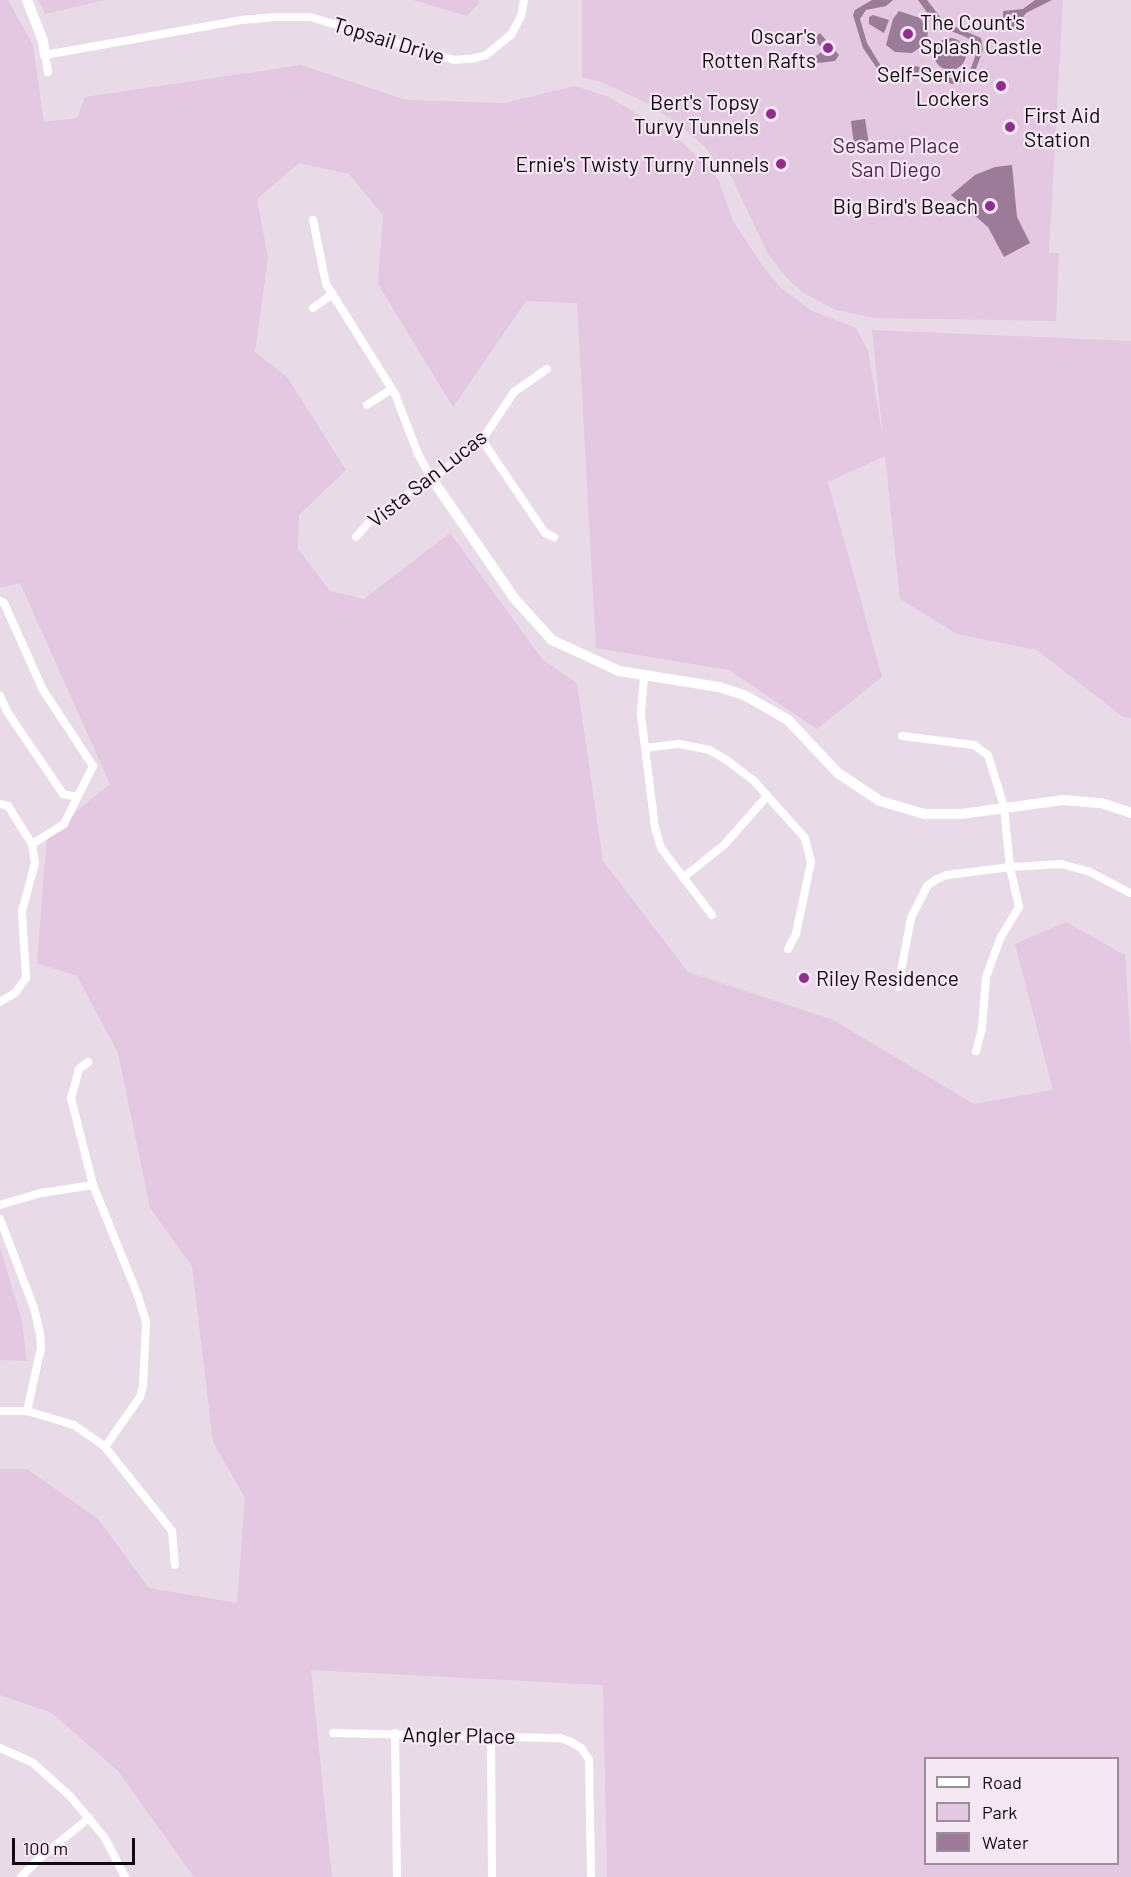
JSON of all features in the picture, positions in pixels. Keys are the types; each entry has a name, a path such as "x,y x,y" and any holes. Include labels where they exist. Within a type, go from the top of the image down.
{"street":[{"path":"27,0 43,41 48,72"},
{"name":"Topsail Drive","path":"45,55 241,20 310,17 454,60 475,58 486,55 512,35 521,16 524,0"},
{"path":"313,220 323,274 332,294 392,389 418,454 432,479 514,598 552,640 602,665 644,677 719,687 744,695 788,720 838,773 880,801 924,814 961,814 1076,800 1101,803 1131,813"},
{"path":"313,308 332,294"},
{"name":"Vista San Lucas","path":"356,537 374,516 432,479 482,440 514,392 547,369"},
{"path":"367,405 392,389"},
{"path":"482,440 545,534 554,537"},
{"path":"0,601 4,603 43,690 93,766 64,824 32,844"},
{"path":"644,677 641,716 655,828 661,848 712,915"},
{"path":"0,696 8,713 63,794 77,798"},
{"path":"902,736 974,745 988,755 1004,807 1010,867 1019,907 1000,939 986,977 982,1029 976,1051"},
{"path":"645,748 679,744 709,750 735,765 805,837 811,862 796,934 788,949"},
{"path":"683,878 725,844 767,796"},
{"path":"0,804 8,806 32,844 35,863 22,912 26,978 15,993 0,1002"},
{"path":"898,987 911,918 927,886 947,875 1046,863 1065,864 1095,874 1130,893"},
{"path":"88,1062 80,1069 71,1098 93,1185 138,1296 146,1323 143,1386 140,1397 105,1447"},
{"path":"0,1205 41,1193 93,1185"},
{"path":"0,1219 34,1308 40,1333 40,1348 27,1411"},
{"path":"0,1411 27,1411 74,1425 105,1447 171,1531 175,1565"},
{"name":"Angler Place","path":"333,1733 560,1738 581,1748 589,1760 591,1877"},
{"path":"395,1733 397,1877"},
{"path":"492,1736 492,1877"},
{"path":"0,1748 14,1753 48,1774 105,1838 125,1877"},
{"path":"21,1877 89,1818"}],"green space":[{"path":"0,0 8,0 33,45 44,122 77,118 85,97 301,65 406,100 504,103 575,86 609,97 676,137 711,170 719,181 733,221 762,265 781,288 812,311 856,328 868,351 883,438 872,330 1131,341 1131,718 1123,717 1037,650 957,634 900,599 885,456 828,482 882,677 817,729 729,670 596,648 577,303 526,301 453,407 378,284 383,215 349,174 299,163 257,199 268,258 255,352 287,377 346,470 299,515 298,549 330,591 364,599 450,533 543,660 577,683 603,861 688,972 833,1020 974,1104 1053,1090 1015,944 1066,922 1125,955 1131,1050 1131,1877 607,1877 603,1685 311,1670 332,1877 194,1877 118,1771 52,1713 0,1695 0,1469 27,1469 98,1519 149,1588 237,1603 245,1498 213,1442 192,1266 150,1208 118,1053 77,976 37,963 47,835 110,784 20,583 0,588"},
{"path":"38,0 105,0 45,14"},
{"path":"413,0 477,0 480,2 467,16"},
{"name":"Sesame Place San Diego","path":"582,0 1063,0 1049,253 1059,253 1056,321 874,318 836,310 802,292 787,278 768,254 732,178 725,168 720,168 705,147 680,125 645,102 601,82 582,77"},
{"path":"0,1247 22,1321 27,1361 0,1360"}],"water":[{"path":"872,0 893,0 886,6 866,10 860,19 867,43 884,71 894,74 916,66 951,78 962,77 970,71 976,54 975,44 966,37 936,25 918,0 927,0 944,22 981,38 983,50 974,74 964,82 952,84 919,72 894,80 883,77 863,48 853,15 855,10"},
{"path":"1035,0 1052,0 1026,13 1013,31 1008,28 1003,19 1003,11 1023,9"},
{"name":"The Count's Splash Castle","path":"899,11 920,18 928,29 927,43 912,53 895,52 886,45 893,19"},
{"path":"873,15 889,20 884,33 869,24 869,17"},
{"name":"Oscar's Rotten Rafts","path":"820,33 839,55 835,61 818,63 813,58 823,51 814,38"},
{"path":"950,38 961,43 966,54 961,65 950,70 939,65 934,54 939,43"},
{"path":"865,119 870,151 855,153 851,121"},
{"name":"Big Bird's Beach","path":"1012,165 1017,217 1030,243 1004,257 988,227 951,195 975,175 995,167"}],"place":[{"name":"The Count's Splash Castle","path":"908,34"},
{"name":"Oscar's Rotten Rafts","path":"828,48"},
{"name":"Self-Service Lockers","path":"1001,86"},
{"name":"Bert's Topsy Turvy Tunnels","path":"771,114"},
{"name":"First Aid Station","path":"1010,127"},
{"name":"Ernie's Twisty Turny Tunnels","path":"781,164"},
{"name":"Big Bird's Beach","path":"990,206"},
{"name":"Riley Residence","path":"804,978"}]}
